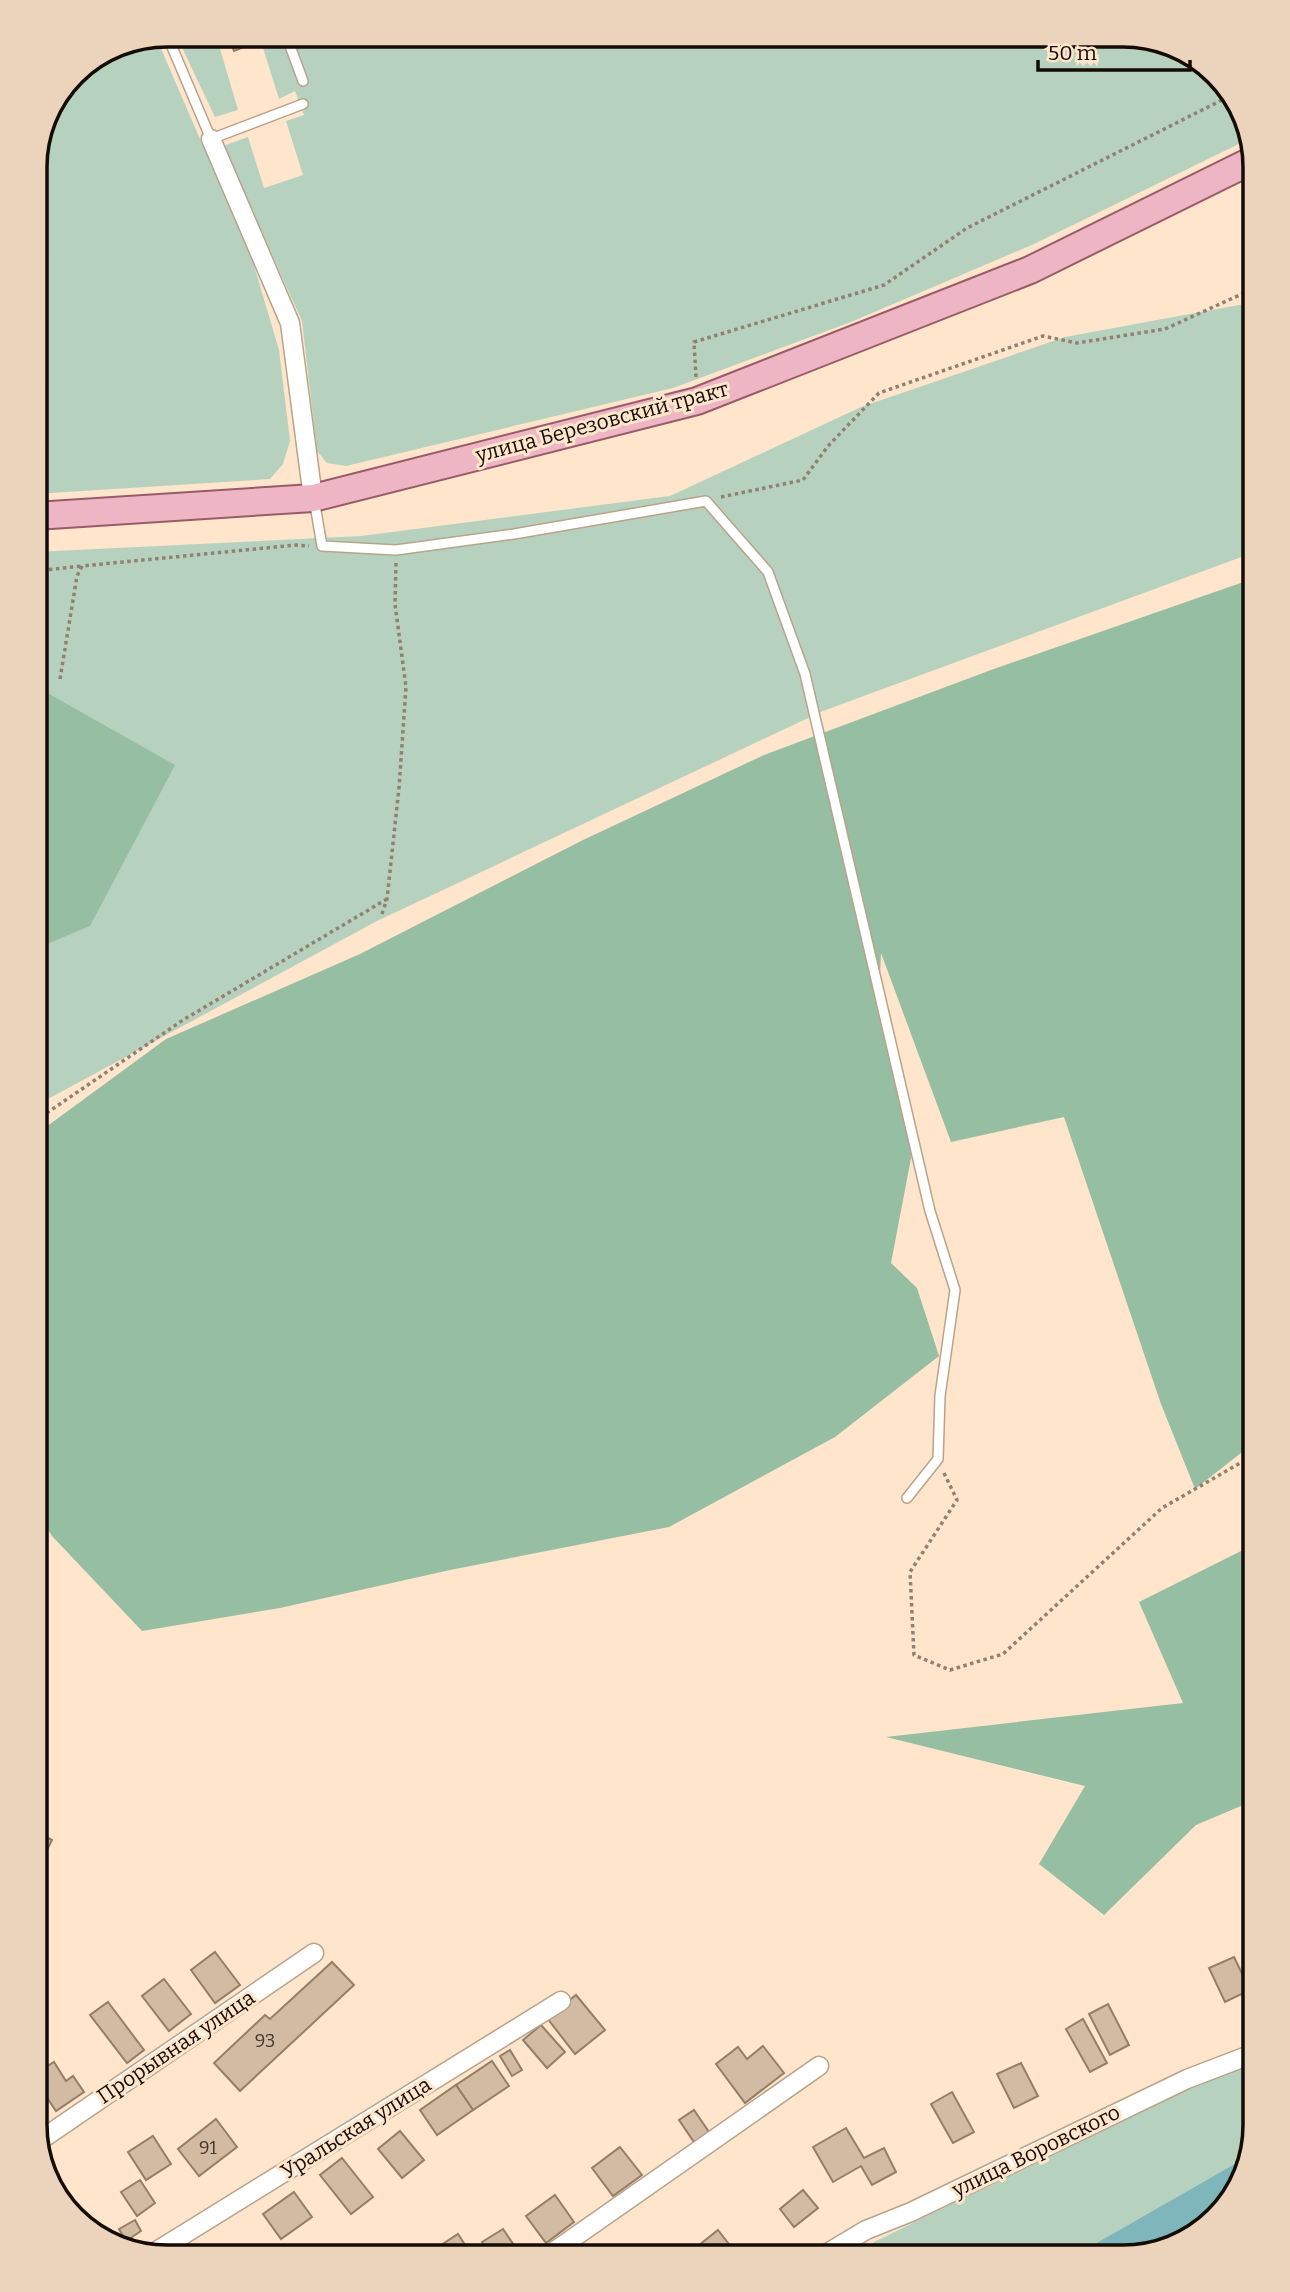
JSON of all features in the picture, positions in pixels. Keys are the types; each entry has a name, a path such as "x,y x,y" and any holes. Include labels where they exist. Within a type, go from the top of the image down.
{"main road":[{"name":"улица Березовский тракт","path":"48,515 313,498 697,401 1030,270 1243,165"}],"street":[{"path":"211,139 290,323 313,498"},
{"name":"Прорывная улица","path":"48,2135 314,1953"},
{"name":"Уральская улица","path":"170,2244 561,2001"},
{"name":"улица Воровского","path":"841,2245 866,2230 911,2212 1187,2078 1243,2057"},
{"path":"564,2244 820,2066"}],"lane":[{"path":"172,47 211,139 303,104"},
{"path":"290,47 303,82"},
{"path":"313,498 322,546 396,550 514,534 706,501 768,572 805,674 930,1211 955,1290 940,1395 938,1459 907,1498"}],"path":[{"path":"697,401 694,342 884,285 967,228 1223,100"},
{"path":"706,501 803,480 828,446 879,393 1043,336 1077,343 1165,329 1243,293"},
{"path":"48,570 296,545 322,546"},
{"path":"382,914 387,899 399,789 406,687 395,604 396,550"},
{"path":"60,679 76,576 82,566"},
{"path":"48,1112 183,1020 387,899"},
{"path":"938,1459 957,1500 910,1572 914,1655 950,1670 1003,1654 1162,1508 1243,1463"}],"green space":[{"path":"160,47 253,262 279,350 290,441 283,464 270,479 48,493 48,159 51,136 72,94 88,77 107,63 128,54"},
{"path":"182,47 220,47 238,110 215,117"},
{"path":"263,47 1131,48 1162,54 1190,67 1202,77 1223,100 1240,143 1034,244 851,322 673,388 346,466 327,463 317,451 302,321 223,146 248,137 264,188 303,175 286,121 304,115 295,91 279,99"},
{"path":"1243,304 1243,556 823,711 377,921 48,1099 48,551 361,536 670,496 861,407 1065,337"},
{"path":"1243,582 1243,1451 1195,1489 1161,1404 1064,1117 951,1142 881,953 879,996 912,1153 891,1263 917,1288 939,1356 835,1437 669,1527 450,1570 280,1608 142,1631 47,1529 48,1126 166,1039 360,954 583,840 764,755 991,670"},
{"path":"48,693 175,765 90,926 48,944"},
{"path":"1243,1550 1243,1805 1196,1825 1104,1915 1039,1864 1085,1786 886,1737 1183,1703 1139,1602"},
{"path":"1243,2067 1243,2125 1236,2163 1093,2245 870,2245 874,2242 1188,2088"}],"water":[{"path":"1236,2163 1223,2192 1190,2225 1154,2241 1093,2245"}],"building":[{"path":"215,1952 240,1985 215,2003 191,1970"},
{"path":"1234,1957 1243,1976 1243,1993 1225,2002 1209,1968"},
{"path":"332,1962 354,1985 240,2091 214,2063 265,2015 270,2019"},
{"path":"164,1979 191,2014 169,2031 142,1996"},
{"path":"576,1995 605,2030 575,2054 547,2018"},
{"path":"108,2002 144,2050 127,2063 90,2015"},
{"path":"1108,2004 1129,2045 1110,2055 1089,2014"},
{"path":"1083,2019 1107,2063 1090,2072 1066,2029"},
{"path":"541,2025 565,2052 547,2068 523,2040"},
{"path":"763,2046 784,2073 745,2103 716,2064 738,2047 747,2059"},
{"path":"510,2050 522,2070 512,2076 500,2056"},
{"path":"492,2061 509,2086 473,2110 456,2085"},
{"path":"54,2062 66,2081 73,2076 84,2092 56,2111 47,2098 47,2066"},
{"path":"1021,2063 1038,2096 1014,2108 997,2074"},
{"path":"456,2085 473,2110 437,2135 420,2110"},
{"path":"952,2092 974,2132 953,2143 931,2104"},
{"path":"694,2110 709,2132 694,2142 679,2120"},
{"path":"216,2119 237,2147 199,2176 178,2149"},
{"path":"846,2128 864,2158 884,2148 896,2172 872,2185 861,2166 833,2182 813,2147"},
{"path":"400,2131 424,2160 402,2178 378,2149"},
{"path":"153,2136 171,2164 146,2180 128,2152"},
{"path":"620,2147 642,2175 613,2196 592,2168"},
{"path":"342,2158 373,2197 351,2214 320,2175"},
{"path":"140,2180 155,2203 137,2216 121,2192"},
{"path":"803,2190 818,2208 794,2227 780,2209"},
{"path":"294,2192 312,2217 281,2239 263,2214"},
{"path":"555,2195 574,2222 546,2243 526,2216"},
{"path":"135,2220 141,2231 130,2238 123,2236 119,2229"},
{"path":"503,2229 513,2244 484,2244 482,2242"},
{"path":"718,2230 729,2245 700,2245"},
{"path":"458,2234 465,2244 442,2244"}]}
